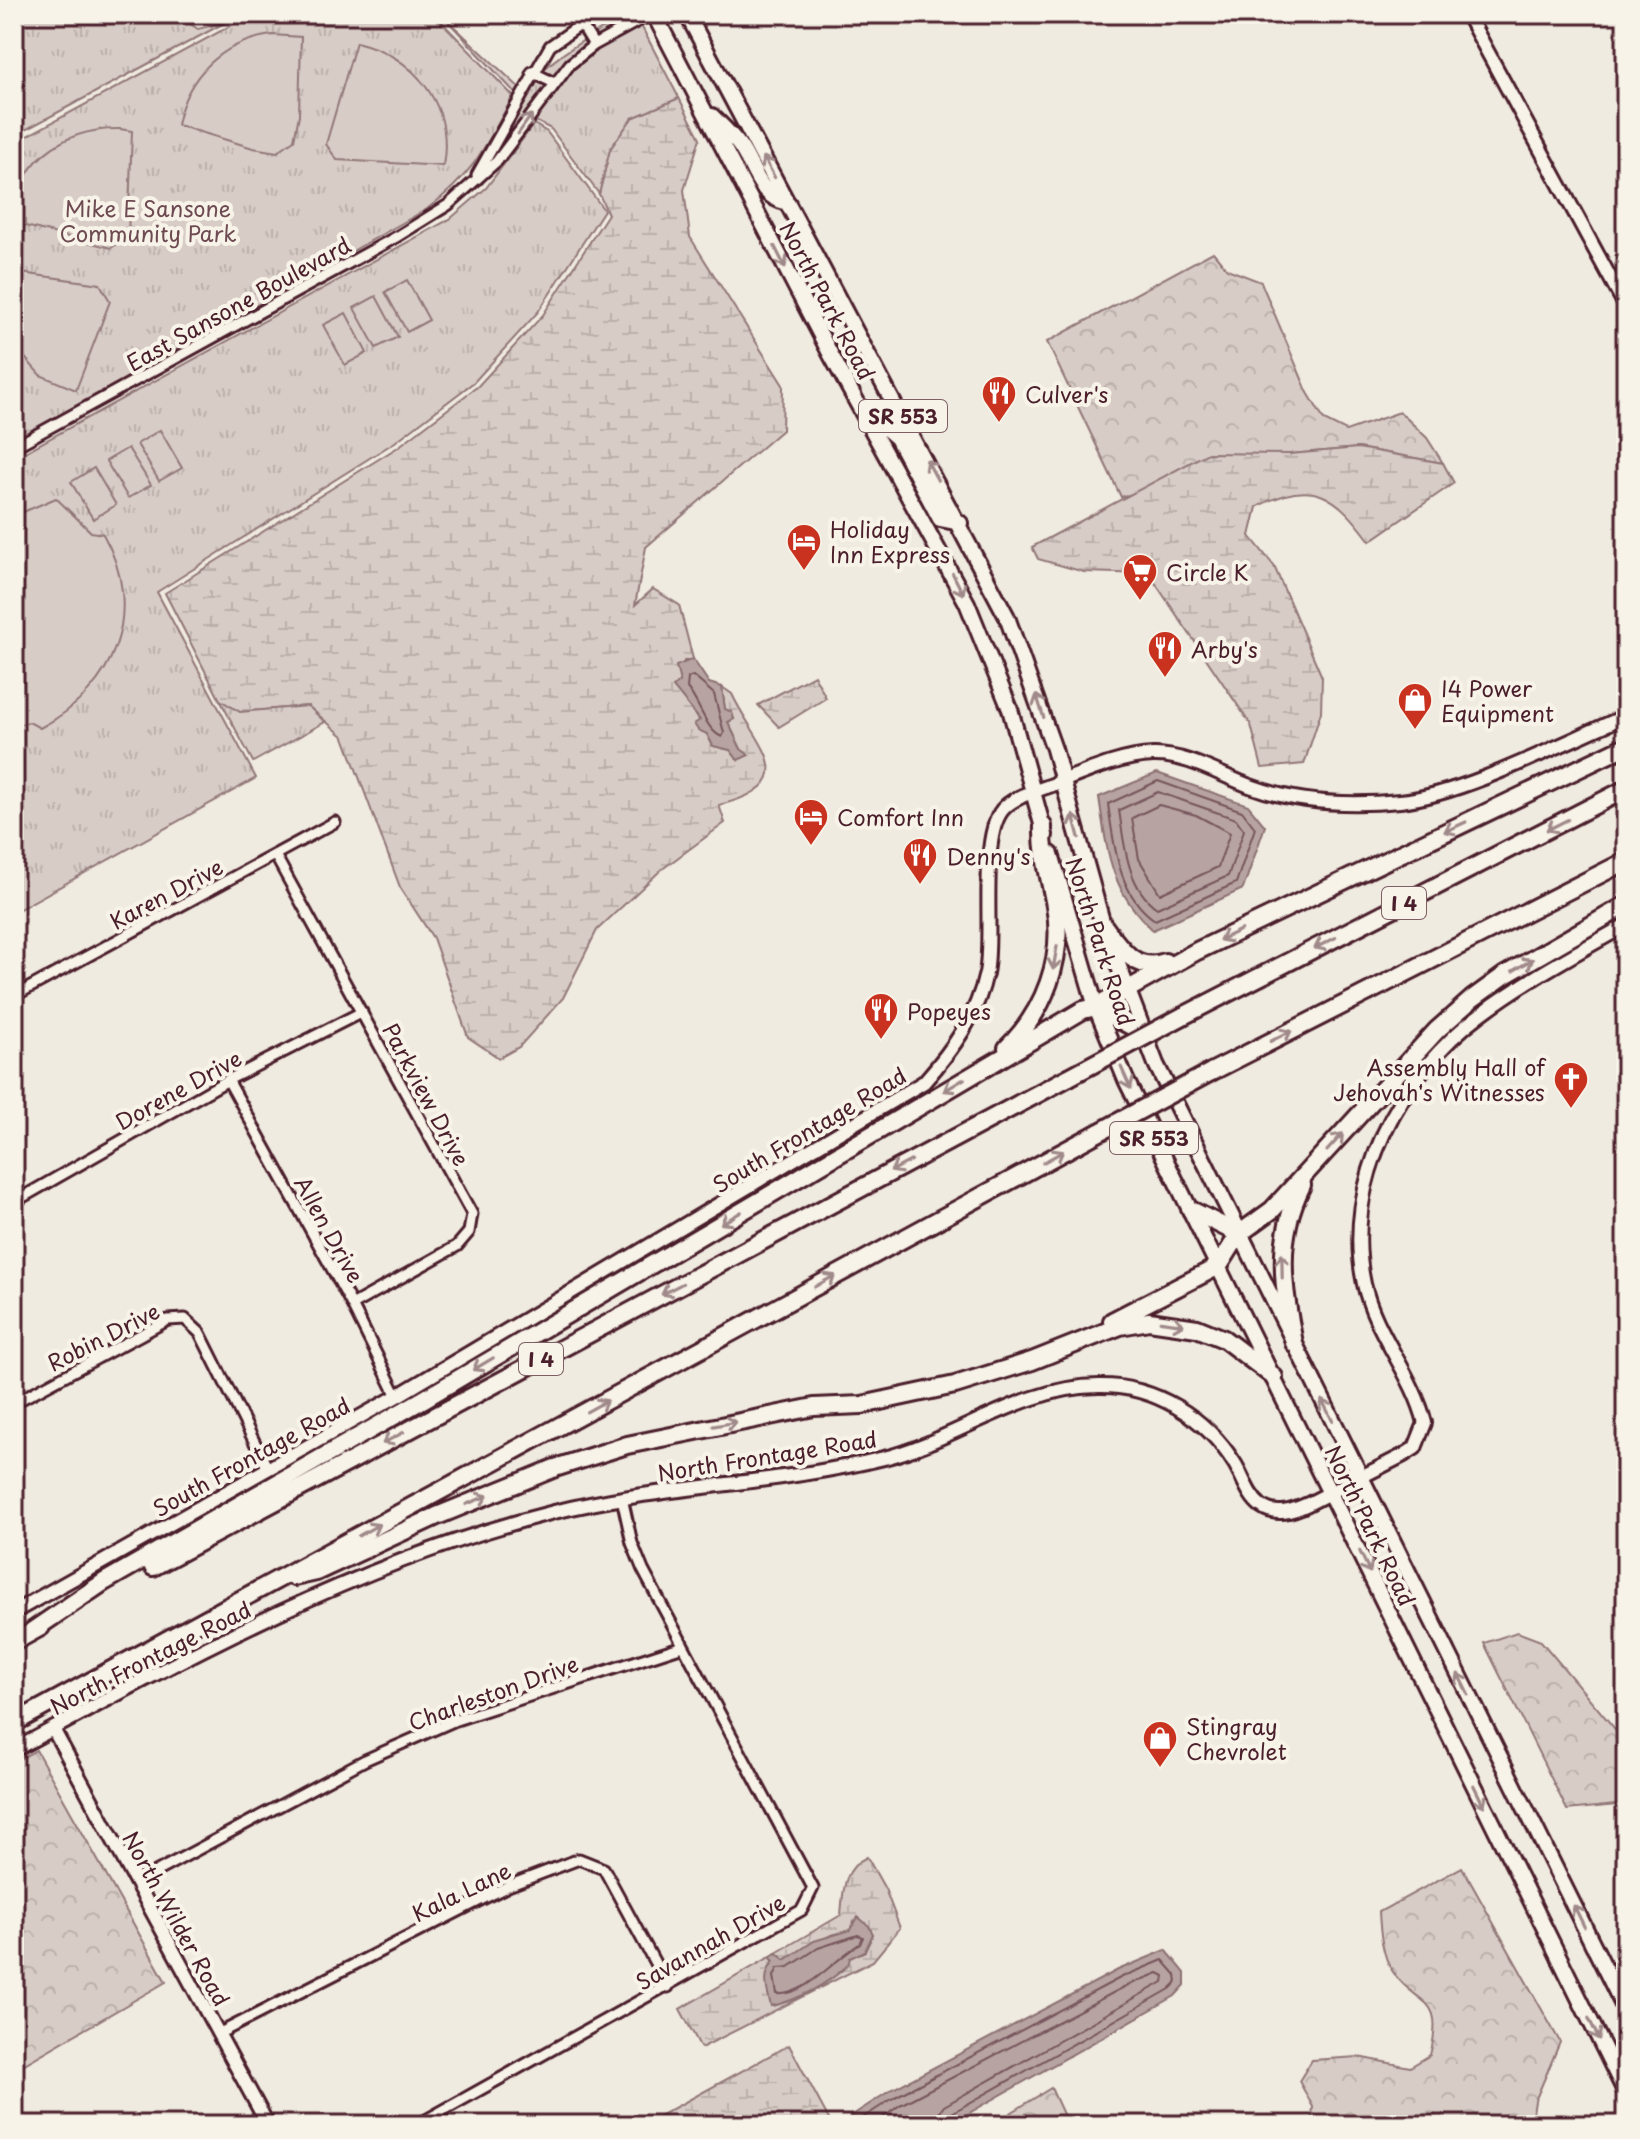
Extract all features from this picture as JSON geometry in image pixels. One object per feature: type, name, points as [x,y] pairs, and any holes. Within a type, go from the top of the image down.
[{"type":"highway","points":[[32,1631],[104,1582],[424,1399],[1083,1010],[1096,1007],[1197,951],[1626,746]]},
{"type":"highway","name":"I 4","points":[[14,1642],[1183,1016],[1626,789]]},
{"type":"highway","points":[[993,1061],[1031,1019],[1053,967],[1056,909],[1042,848],[1043,826]]},
{"type":"highway","points":[[14,1723],[1211,1072],[1626,861]]},
{"type":"highway","points":[[276,1581],[316,1572],[437,1516],[555,1468],[627,1445],[681,1432],[828,1407],[951,1379],[1039,1352],[1131,1313],[1219,1266],[1239,1234],[1272,1210],[1437,1030],[1472,999],[1505,975],[1626,905]]},
{"type":"highway","points":[[1103,925],[1127,956],[1142,964],[1153,967],[1197,951]]},
{"type":"highway","points":[[1096,1007],[1142,1032]]},
{"type":"highway","points":[[1294,1343],[1283,1288],[1282,1246],[1295,1199],[1309,1170]]},
{"type":"highway","points":[[1191,1210],[1239,1234]]},
{"type":"highway","points":[[828,1407],[862,1405],[955,1385],[1032,1361],[1120,1326],[1149,1321],[1184,1325],[1224,1339],[1274,1377]]},
{"type":"main road","name":"North Park Road","points":[[652,14],[967,603],[1010,709],[1096,1007],[1126,1080],[1626,2093]]},
{"type":"main road","name":"North Park Road","points":[[687,14],[960,523],[1023,655],[1064,780],[1103,925],[1142,1032],[1239,1234],[1626,2011]]},
{"type":"main road","points":[[701,104],[739,145],[763,188],[777,201],[788,203]]},
{"type":"main road","points":[[862,408],[883,422],[897,438],[940,519],[960,523]]},
{"type":"street","name":"East Sansone Boulevard","points":[[473,181],[532,72],[550,46],[580,22],[596,14]]},
{"type":"street","name":"East Sansone Boulevard","points":[[14,447],[398,236],[448,205],[509,146],[570,64],[594,45],[652,14]]},
{"type":"street","points":[[1467,14],[1626,307]]},
{"type":"street","points":[[580,22],[594,45]]},
{"type":"street","points":[[532,72],[554,83]]},
{"type":"street","name":"South Frontage Road","points":[[14,1612],[397,1396],[882,1110],[924,1082],[968,1026],[986,972],[996,818],[1013,801],[1064,780],[1151,755],[1174,757],[1253,788],[1300,800],[1346,804],[1403,801],[1447,791],[1626,716]]},
{"type":"street","name":"Karen Drive","points":[[14,996],[335,822]]},
{"type":"street","name":"Parkview Drive","points":[[275,855],[472,1214],[469,1232],[457,1246],[352,1305]]},
{"type":"street","name":"North Frontage Road","points":[[14,1750],[190,1656],[377,1571],[495,1528],[622,1498],[820,1471],[888,1457],[928,1444],[1055,1391],[1097,1386],[1149,1394],[1201,1423],[1230,1456],[1253,1497],[1272,1511],[1293,1511],[1361,1477],[1415,1448],[1425,1423],[1371,1311],[1360,1259],[1365,1186],[1381,1140],[1419,1076],[1479,1015],[1626,925]]},
{"type":"street","name":"Dorene Drive","points":[[14,1202],[228,1080],[362,1012]]},
{"type":"street","name":"Allen Drive","points":[[228,1080],[352,1305],[397,1396]]},
{"type":"street","name":"Robin Drive","points":[[14,1403],[168,1320],[185,1319],[200,1333],[268,1469]]},
{"type":"street","points":[[622,1498],[632,1543],[683,1646]]},
{"type":"street","name":"Charleston Drive","points":[[135,1883],[365,1760],[456,1720],[683,1646]]},
{"type":"street","name":"Savannah Drive","points":[[417,2125],[802,1910],[813,1888],[683,1646]]},
{"type":"street","name":"North Wilder Road","points":[[53,1729],[268,2125]]},
{"type":"street","name":"Kala Lane","points":[[218,2034],[508,1886],[579,1859],[604,1869],[668,1987]]},
{"type":"green space","points":[[14,14],[175,14],[198,29],[226,22],[14,136]]},
{"type":"green space","name":"Mike E Sansone Community Park","points":[[252,14],[434,14],[513,96],[468,171],[427,209],[14,442],[14,143]]},
{"type":"green space","points":[[627,14],[635,14],[679,98],[632,118],[610,149],[599,194],[551,129],[532,119],[482,184],[446,214],[14,452],[14,448],[430,214],[461,187],[491,147],[518,96],[445,18],[523,91],[558,57]]},
{"type":"green space","points":[[273,35],[301,37],[299,115],[294,140],[277,152],[177,125],[189,91],[210,64],[238,45]]},
{"type":"green space","points":[[356,42],[396,59],[425,86],[436,103],[442,122],[445,143],[443,166],[337,160],[326,144]]},
{"type":"green space","points":[[679,98],[700,138],[684,190],[690,237],[783,385],[782,430],[646,547],[635,605],[653,589],[679,605],[693,659],[684,661],[680,682],[674,687],[700,721],[713,746],[730,750],[738,760],[741,749],[728,722],[734,719],[725,710],[722,687],[732,694],[762,746],[769,774],[762,786],[746,796],[719,805],[725,823],[661,870],[597,930],[563,998],[519,1047],[499,1058],[468,1037],[433,938],[400,887],[344,737],[308,706],[240,712],[220,700],[165,593],[398,447],[478,386],[543,315],[608,214],[599,194],[610,149],[632,118]]},
{"type":"green space","points":[[534,124],[547,132],[604,210],[538,312],[474,382],[395,442],[157,592],[256,778],[14,912],[14,458],[450,219],[486,188]]},
{"type":"green space","points":[[120,129],[132,131],[128,236],[111,248],[14,223],[22,183],[45,153],[79,135]]},
{"type":"green space","points":[[1213,252],[1227,269],[1261,282],[1307,391],[1324,420],[1346,431],[1400,412],[1427,438],[1443,463],[1358,448],[1290,454],[1121,497],[1047,342]]},
{"type":"green space","points":[[14,272],[100,284],[110,301],[76,390],[40,375],[14,345]]},
{"type":"green space","points":[[407,280],[429,320],[407,332],[385,292]]},
{"type":"green space","points":[[376,296],[398,337],[376,348],[354,308]]},
{"type":"green space","points":[[346,313],[367,353],[345,365],[323,325]]},
{"type":"green space","points":[[160,430],[182,468],[159,481],[137,444]]},
{"type":"green space","points":[[128,448],[151,485],[128,498],[106,461]]},
{"type":"green space","points":[[1358,448],[1443,463],[1454,483],[1370,541],[1335,502],[1309,492],[1294,493],[1257,507],[1250,536],[1274,566],[1322,677],[1321,712],[1304,764],[1262,768],[1251,725],[1149,574],[1084,572],[1038,559],[1032,547],[1208,453],[1290,454]]},
{"type":"green space","points":[[94,468],[116,505],[93,519],[71,482]]},
{"type":"green space","points":[[56,498],[91,532],[103,534],[116,563],[122,591],[122,619],[116,645],[105,669],[88,692],[40,728],[29,722],[14,726],[14,516]]},
{"type":"green space","points":[[814,675],[826,698],[779,727],[758,705]]},
{"type":"green space","points":[[220,700],[240,712],[308,706],[325,722],[253,762]]},
{"type":"green space","points":[[1517,1632],[1541,1641],[1626,1742],[1626,1804],[1567,1810],[1484,1643]]},
{"type":"green space","points":[[36,1750],[166,1982],[14,2070],[14,1762]]},
{"type":"green space","points":[[867,1857],[885,1889],[900,1928],[873,1961],[701,2048],[680,2009],[770,1957],[774,1961],[767,1977],[767,1987],[771,2006],[779,2004],[828,1980],[846,1965],[849,1958],[865,1951],[873,1934],[854,1921],[851,1930],[831,1935],[785,1960],[776,1953],[841,1915],[849,1874]]},
{"type":"green space","points":[[1462,1867],[1560,2042],[1535,2101],[1531,2125],[1311,2125],[1313,2107],[1299,2081],[1312,2060],[1358,2057],[1410,2067],[1430,2055],[1434,2035],[1432,2011],[1389,1966],[1382,1943],[1379,1912]]},
{"type":"green space","points":[[789,2045],[832,2125],[643,2125]]},
{"type":"green space","points":[[1051,2088],[1068,2125],[991,2125]]},
{"type":"water","points":[[693,659],[709,683],[722,687],[725,709],[732,712],[734,719],[728,722],[741,749],[749,755],[738,760],[730,750],[713,746],[707,734],[694,724],[700,720],[673,687],[680,682],[676,666]]},
{"type":"water","points":[[1157,773],[1248,805],[1265,826],[1243,889],[1153,930],[1119,885],[1108,853],[1099,797]]},
{"type":"water","points":[[858,1917],[873,1934],[865,1951],[850,1958],[848,1965],[822,1985],[802,1996],[771,2006],[766,1983],[767,1972],[774,1961],[770,1957],[776,1953],[785,1960],[814,1941],[851,1930]]},
{"type":"water","points":[[1166,1950],[1185,1973],[1185,1985],[1175,1996],[948,2125],[856,2125],[851,2116],[891,2090],[1118,1970]]},
{"type":"place","name":"Culver's","points":[[999,424]]},
{"type":"place","name":"Holiday Inn Express","points":[[804,572]]},
{"type":"place","name":"Circle K","points":[[1140,602]]},
{"type":"place","name":"Arby's","points":[[1165,679]]},
{"type":"place","name":"I4 Power Equipment","points":[[1415,731]]},
{"type":"place","name":"Comfort Inn","points":[[811,847]]},
{"type":"place","name":"Denny's","points":[[920,886]]},
{"type":"place","name":"Popeyes","points":[[881,1041]]},
{"type":"place","name":"Assembly Hall of Jehovah's Witnesses","points":[[1571,1110]]},
{"type":"place","name":"Stingray Chevrolet","points":[[1160,1769]]}]
